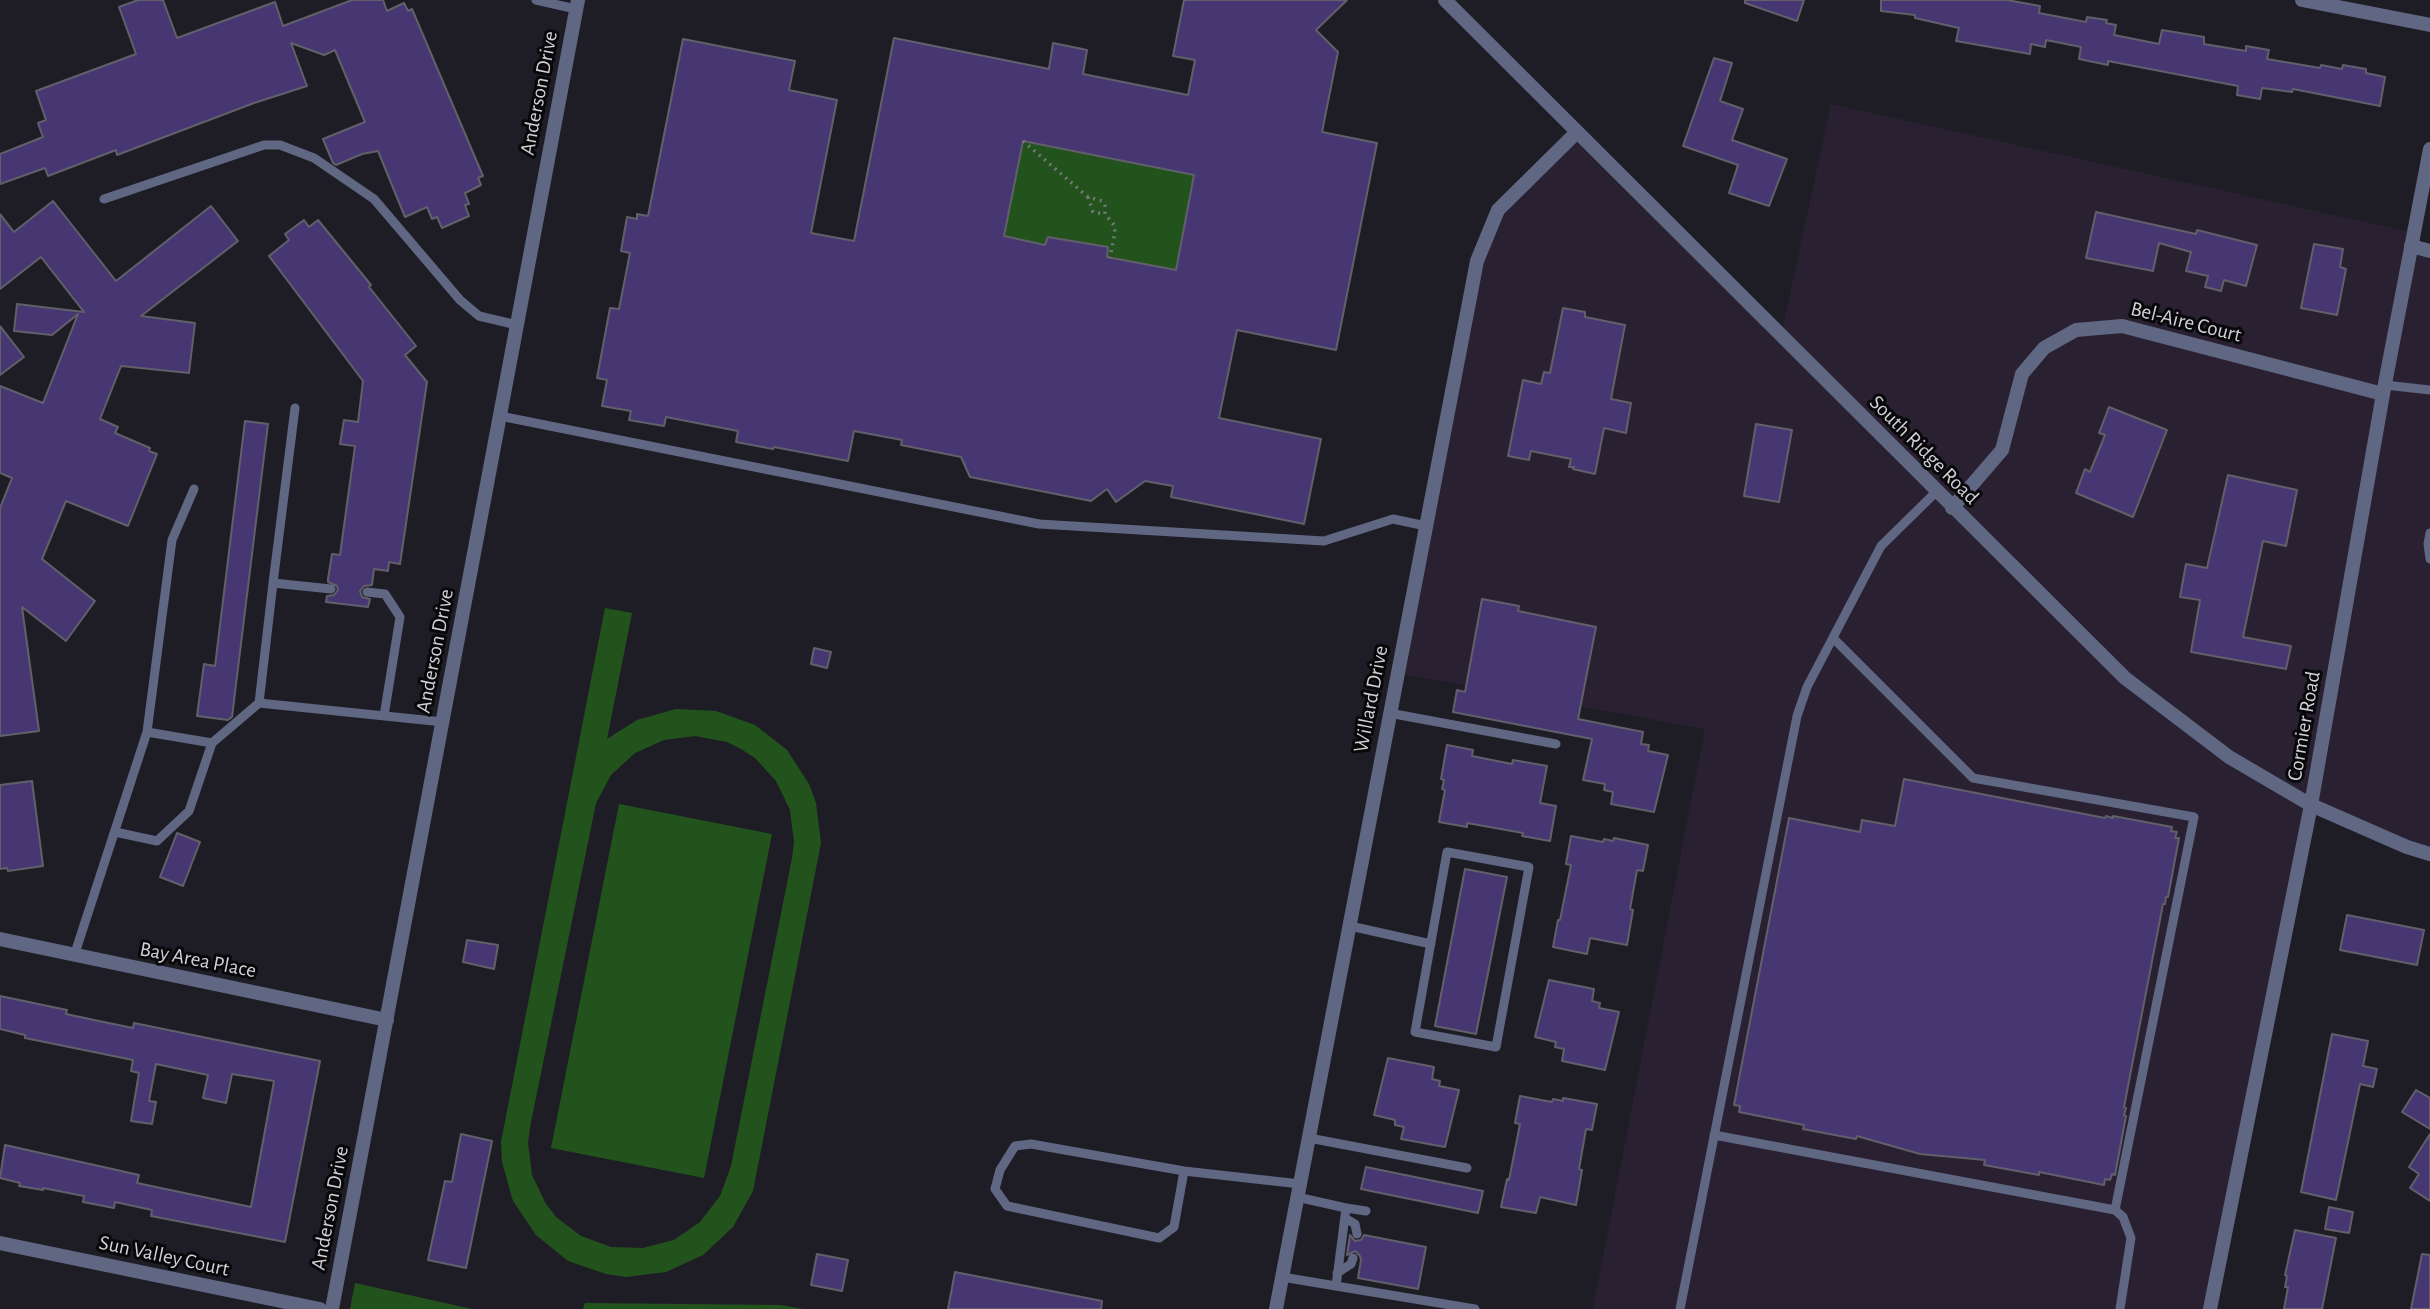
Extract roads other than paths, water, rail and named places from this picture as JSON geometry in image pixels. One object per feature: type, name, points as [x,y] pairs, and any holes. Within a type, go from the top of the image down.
[{"type":"street","name":"South Ridge Road","points":[[1444,0],[2125,678],[2229,757],[2311,805],[2407,847],[2430,854]]},
{"type":"street","points":[[2302,0],[2430,25]]},
{"type":"street","name":"Anderson Drive","points":[[332,1309],[577,4]]},
{"type":"street","name":"Willard Drive","points":[[1276,1309],[1477,261],[1498,210],[1577,132]]},
{"type":"street","name":"Cormier Road","points":[[2210,1309],[2311,805],[2384,389],[2430,149]]},
{"type":"street","points":[[2411,246],[2430,251]]},
{"type":"street","name":"Bel-Aire Court","points":[[1952,508],[2002,450],[2022,374],[2044,348],[2076,330],[2122,326],[2384,389]]},
{"type":"street","name":"Bay Area Place","points":[[0,940],[387,1020]]},
{"type":"street","name":"Sun Valley Court","points":[[0,1243],[320,1309]]},
{"type":"lane","points":[[536,0],[577,4]]},
{"type":"lane","points":[[104,199],[264,145],[280,145],[314,158],[374,199],[460,300],[479,317],[517,325]]},
{"type":"lane","points":[[2384,389],[2430,390]]},
{"type":"lane","points":[[115,832],[157,841],[189,811],[212,743],[259,703],[295,408]]},
{"type":"lane","points":[[500,416],[1040,524],[1324,541],[1393,519],[1426,526]]},
{"type":"lane","points":[[74,957],[147,732],[172,540],[194,489]]},
{"type":"lane","points":[[1680,1309],[1797,716],[1807,687],[1881,547],[1936,492]]},
{"type":"lane","points":[[2430,533],[2430,559]]},
{"type":"lane","points":[[273,583],[331,589]]},
{"type":"lane","points":[[367,592],[385,594],[400,617],[384,716]]},
{"type":"lane","points":[[1833,638],[1973,778],[2194,817],[2115,1210]]},
{"type":"lane","points":[[259,703],[443,722]]},
{"type":"lane","points":[[1389,713],[1556,744]]},
{"type":"lane","points":[[147,732],[212,743]]},
{"type":"lane","points":[[1447,852],[1529,867],[1496,1047],[1415,1032],[1431,944],[1447,852]]},
{"type":"lane","points":[[1350,926],[1431,944]]},
{"type":"lane","points":[[1714,1135],[2115,1210],[2123,1217],[2131,1238],[2120,1309]]},
{"type":"lane","points":[[1309,1138],[1467,1168]]},
{"type":"lane","points":[[1184,1171],[1174,1227],[1159,1238],[1007,1206],[995,1189],[1000,1170],[1015,1146],[1031,1144],[1298,1190],[1346,1213],[1355,1224],[1357,1234]]},
{"type":"lane","points":[[1346,1213],[1366,1211]]},
{"type":"lane","points":[[1336,1286],[1346,1213]]},
{"type":"lane","points":[[1338,1273],[1351,1264],[1353,1258]]},
{"type":"lane","points":[[1282,1277],[1475,1309]]}]
